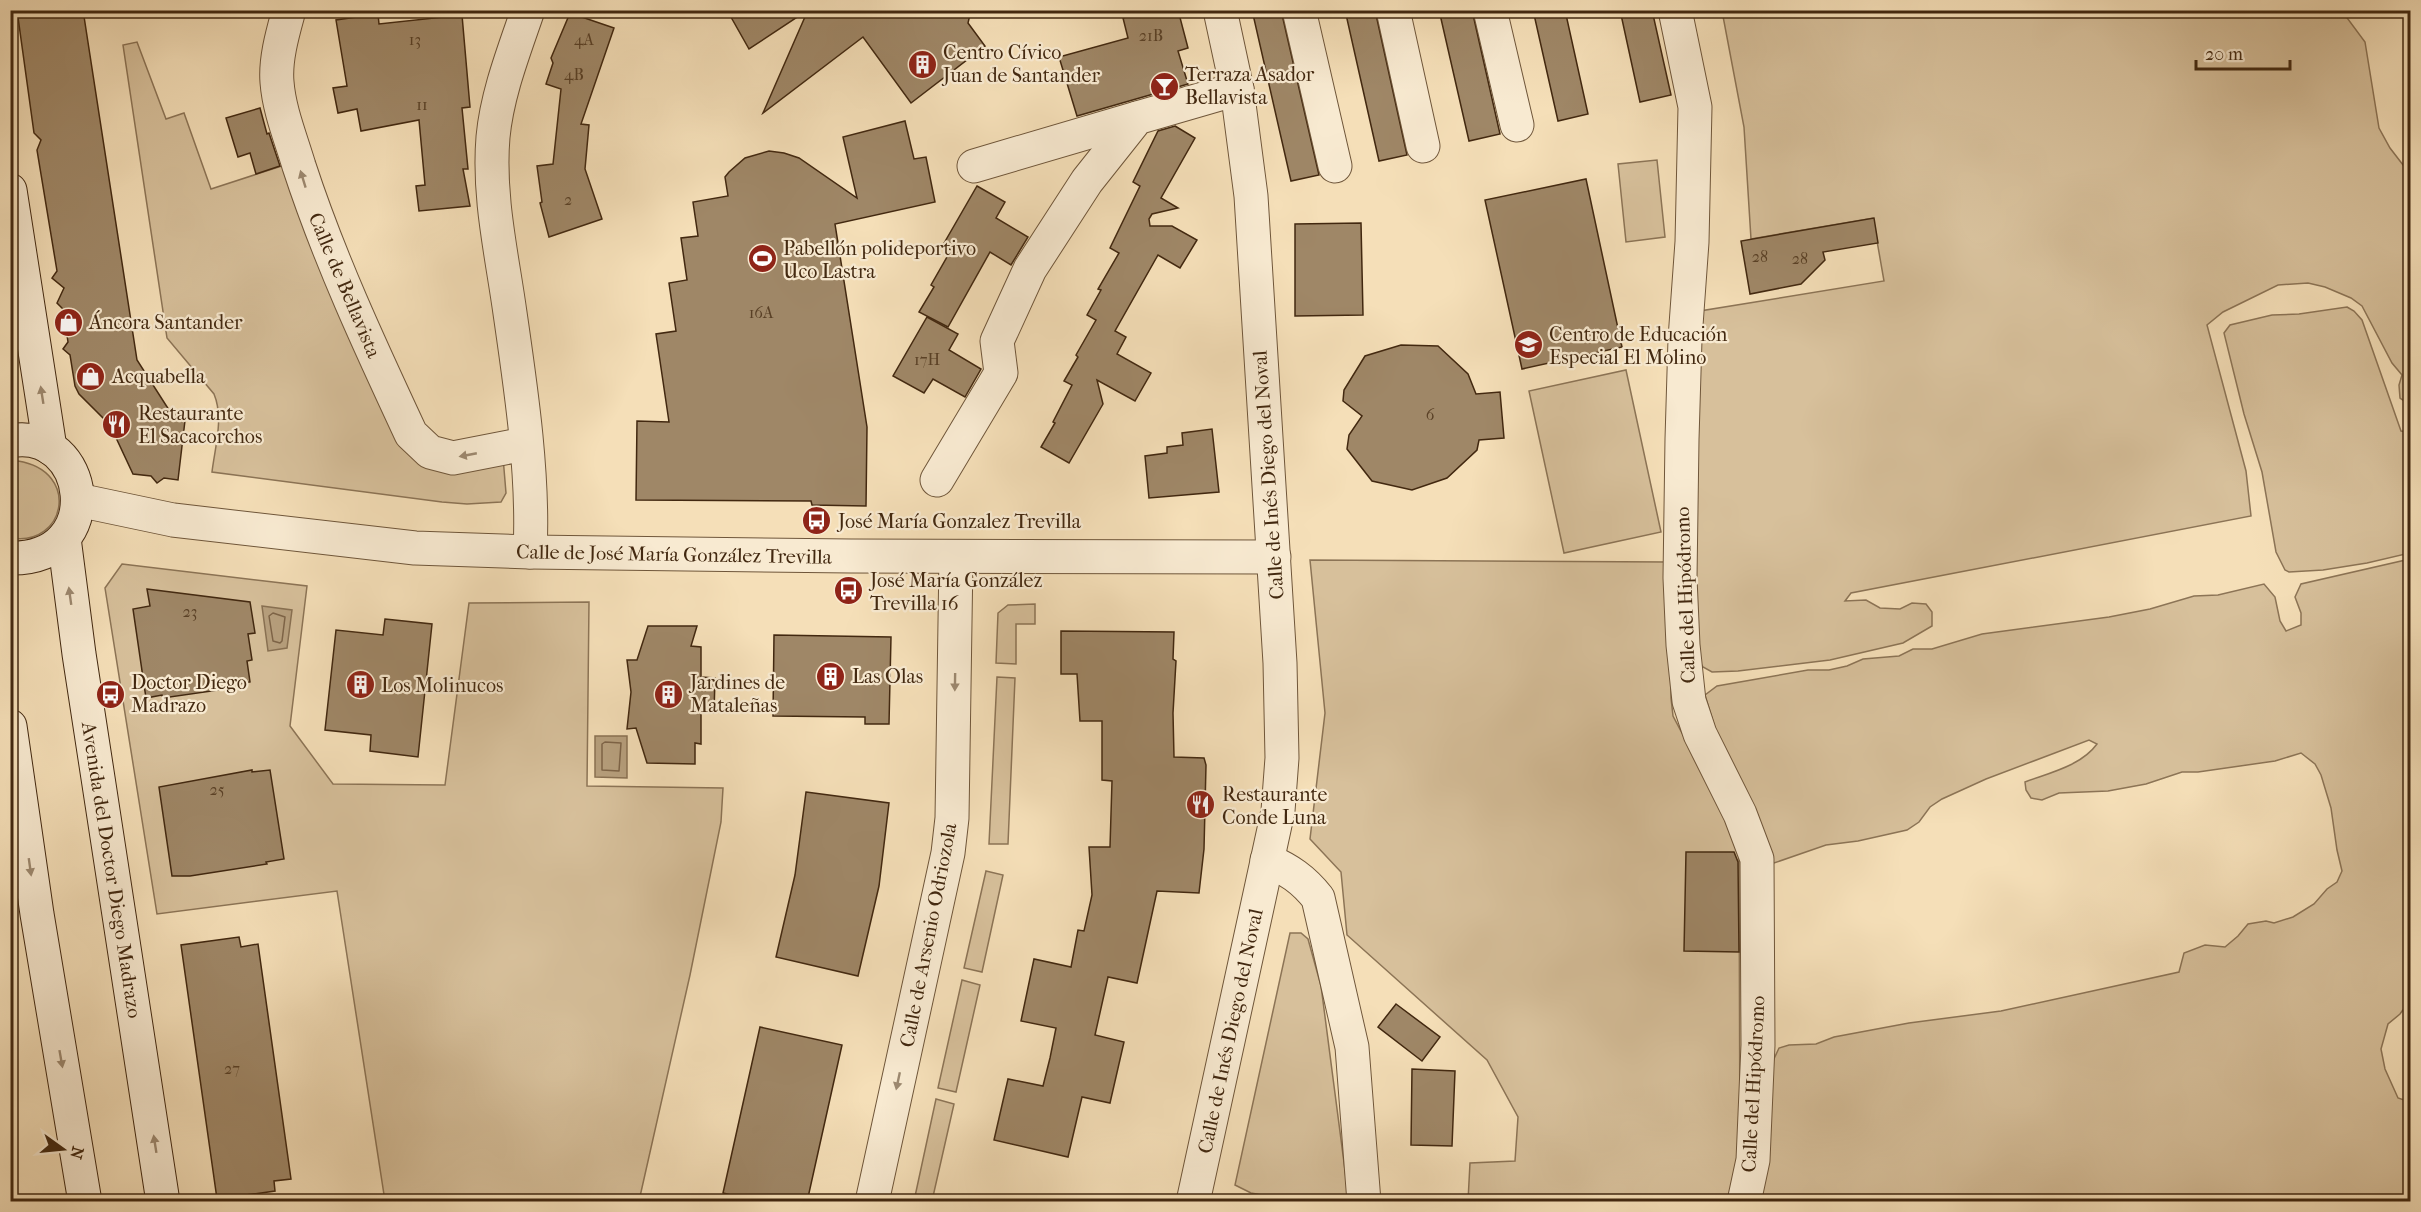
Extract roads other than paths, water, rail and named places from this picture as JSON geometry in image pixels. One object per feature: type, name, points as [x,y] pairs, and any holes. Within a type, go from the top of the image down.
[{"type":"street","name":"Calle de Bellavista","points":[[289,10],[283,30],[277,82],[290,139],[313,211],[343,288],[411,434],[430,452],[453,458],[525,444]]},
{"type":"street","points":[[528,10],[500,101],[493,137],[494,211],[510,313],[525,444],[532,520],[530,552]]},
{"type":"street","name":"Calle de Inés Diego del Noval","points":[[1193,1202],[1278,811],[1282,758],[1280,663],[1251,196],[1237,89],[1220,10]]},
{"type":"street","points":[[1299,10],[1335,166]]},
{"type":"street","points":[[1393,10],[1423,146]]},
{"type":"street","points":[[1490,10],[1517,125]]},
{"type":"street","name":"Calle del Hipódromo","points":[[1675,10],[1695,108],[1692,242],[1685,339],[1682,451],[1680,578],[1684,656],[1689,702],[1700,734],[1740,814],[1757,859],[1758,1045],[1753,1160],[1744,1202]]},
{"type":"street","points":[[974,166],[1237,89]]},
{"type":"street","points":[[937,480],[1001,373],[997,342],[1030,269],[1087,182],[1137,118]]},
{"type":"street","points":[[10,190],[50,448]]},
{"type":"street","points":[[10,441],[34,441],[50,448],[63,458],[77,485],[78,500],[77,514],[64,538],[48,552],[28,558],[10,558]]},
{"type":"street","name":"Calle de José María González Trevilla","points":[[78,500],[173,520],[415,548],[530,552],[1274,557]]},
{"type":"street","name":"Avenida del Doctor Diego Madrazo","points":[[64,538],[79,654],[164,1202]]},
{"type":"street","name":"Calle de Arsenio Odriozola","points":[[873,1202],[939,895],[952,818],[956,556]]},
{"type":"street","points":[[10,726],[37,914],[85,1202]]},
{"type":"street","points":[[1267,860],[1291,871],[1307,884],[1318,898],[1352,1047],[1364,1202]]},
{"type":"water","points":[[262,606],[292,610],[287,648],[268,651]]},
{"type":"water","points":[[595,736],[627,736],[627,778],[595,777]]},
{"type":"place","name":"Centro Cívico Juan de Santander","points":[[922,64]]},
{"type":"place","name":"Terraza Asador Bellavista","points":[[1164,86]]},
{"type":"place","name":"Pabellón polideportivo Uco Lastra","points":[[762,259]]},
{"type":"place","name":"Áncora Santander","points":[[68,322]]},
{"type":"place","name":"Centro de Educación Especial El Molino","points":[[1528,345]]},
{"type":"place","name":"Acquabella","points":[[91,376]]},
{"type":"place","name":"Restaurante El Sacacorchos","points":[[117,425]]},
{"type":"place","name":"José María Gonzalez Trevilla","points":[[817,521]]},
{"type":"place","name":"José María González Trevilla 16","points":[[849,591]]},
{"type":"place","name":"Las Olas","points":[[831,676]]},
{"type":"place","name":"Los Molinucos","points":[[360,685]]},
{"type":"place","name":"Doctor Diego Madrazo","points":[[110,694]]},
{"type":"place","name":"Jardines de Mataleñas","points":[[669,694]]},
{"type":"place","name":"Restaurante Conde Luna","points":[[1201,805]]}]
